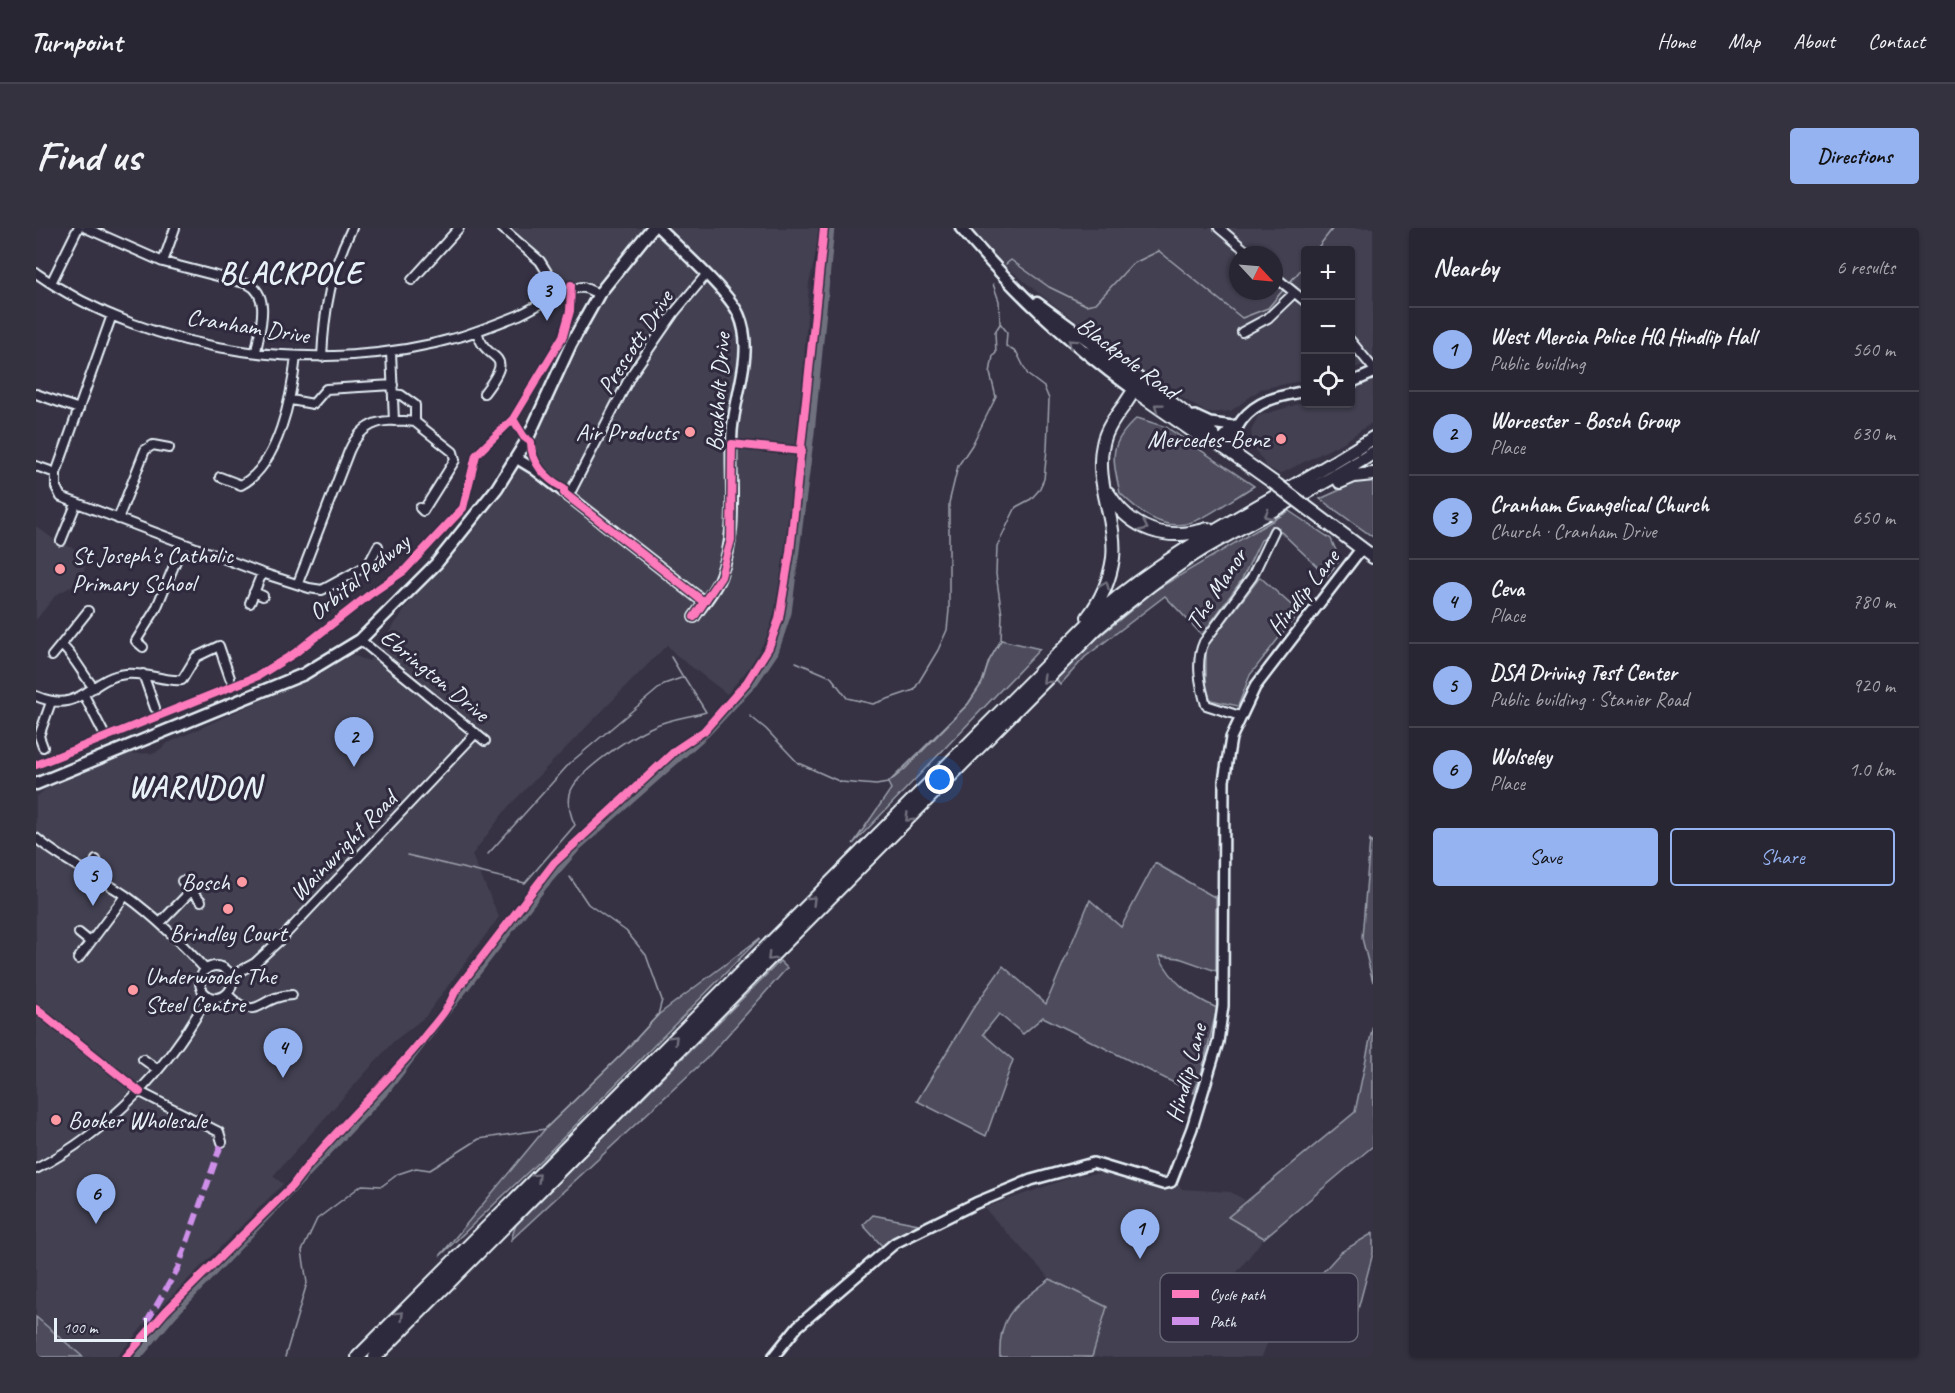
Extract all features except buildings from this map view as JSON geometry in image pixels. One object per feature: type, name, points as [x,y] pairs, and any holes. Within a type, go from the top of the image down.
[{"type":"main road","points":[[36,784],[304,675],[360,640],[420,582],[459,537],[516,458],[599,294],[652,228]]},
{"type":"main road","name":"Blackpole Road","points":[[961,228],[1030,304],[1081,351],[1200,436],[1222,446],[1373,557]]},
{"type":"main road","name":"Blackpole Road","points":[[1022,294],[1148,385],[1213,435],[1222,446]]},
{"type":"main road","points":[[1075,635],[1098,600],[1113,558],[1112,530],[1100,463],[1103,443],[1112,423],[1134,390],[1134,383],[1099,355],[1092,343]]},
{"type":"main road","points":[[1134,390],[1148,385]]},
{"type":"main road","points":[[358,1357],[1075,635],[1125,590],[1184,549],[1373,438]]},
{"type":"main road","points":[[375,1357],[1096,629],[1139,592],[1206,548],[1324,485],[1373,453]]},
{"type":"main road","points":[[1324,485],[1354,476],[1373,474]]},
{"type":"main road","points":[[1104,486],[1130,520],[1152,531],[1185,534],[1223,526]]},
{"type":"street","points":[[51,283],[78,228]]},
{"type":"street","points":[[86,228],[163,262],[248,284],[256,289],[262,302],[256,352]]},
{"type":"street","points":[[163,262],[175,228]]},
{"type":"street","points":[[322,357],[324,319],[331,281],[352,228]]},
{"type":"street","points":[[411,280],[459,228]]},
{"type":"street","points":[[502,228],[540,261],[560,293]]},
{"type":"street","name":"Buckholt Drive","points":[[659,228],[738,311],[745,333],[743,367],[732,430],[731,540],[721,577],[694,617]]},
{"type":"street","points":[[1219,228],[1240,246]]},
{"type":"street","name":"Cranham Drive","points":[[36,273],[112,315],[179,337],[256,352],[322,357],[391,352],[435,343],[477,331],[518,315],[560,293],[583,287],[599,294]]},
{"type":"street","name":"Prescott Drive","points":[[568,497],[632,375],[674,313],[705,276]]},
{"type":"street","points":[[1283,284],[1303,300]]},
{"type":"street","points":[[1242,332],[1268,318],[1291,290]]},
{"type":"street","points":[[112,315],[56,473],[55,483],[59,494],[76,504],[291,584],[298,583],[309,588],[322,590],[368,565],[378,546]]},
{"type":"street","points":[[477,331],[481,343],[498,357],[500,364],[499,373],[488,392]]},
{"type":"street","points":[[1355,346],[1373,368]]},
{"type":"street","points":[[391,352],[394,421]]},
{"type":"street","points":[[220,477],[241,485],[251,479],[280,432],[291,400],[296,356]]},
{"type":"street","points":[[1355,381],[1373,373]]},
{"type":"street","points":[[291,400],[313,404],[326,389],[393,385]]},
{"type":"street","points":[[1222,446],[1237,424],[1252,409],[1268,400],[1301,393]]},
{"type":"street","points":[[36,394],[79,409]]},
{"type":"street","points":[[393,394],[401,395],[415,405],[415,422]]},
{"type":"street","points":[[1182,411],[1210,423],[1237,424]]},
{"type":"street","points":[[298,583],[355,438],[369,425],[394,421],[415,422],[453,452],[455,460],[423,511],[420,508]]},
{"type":"street","points":[[118,519],[144,450],[153,445],[169,448]]},
{"type":"street","points":[[516,458],[534,469],[704,602]]},
{"type":"street","points":[[36,466],[56,473]]},
{"type":"street","points":[[61,541],[76,504]]},
{"type":"street","name":"The Manor","points":[[1240,716],[1206,705],[1198,663],[1199,652],[1223,615],[1252,578],[1274,531]]},
{"type":"street","points":[[143,647],[136,641],[156,609],[183,544]]},
{"type":"street","name":"Hindlip Lane","points":[[773,1357],[798,1326],[896,1243],[976,1203],[1031,1180],[1093,1163],[1163,1184],[1171,1182],[1191,1128],[1219,1033],[1225,940],[1224,781],[1232,738],[1240,716],[1256,687],[1361,549]]},
{"type":"street","points":[[250,603],[261,573]]},
{"type":"street","points":[[254,592],[263,596]]},
{"type":"street","points":[[52,656],[88,611]]},
{"type":"street","name":"Ebrington Drive","points":[[360,640],[485,741]]},
{"type":"street","points":[[61,645],[70,652],[81,673],[94,688]]},
{"type":"street","points":[[36,696],[51,702],[78,699],[94,688],[124,674],[142,674],[172,681],[182,680],[196,657],[219,646],[230,678]]},
{"type":"street","points":[[142,674],[155,708]]},
{"type":"street","points":[[84,695],[103,732]]},
{"type":"street","points":[[43,747],[39,736],[51,702]]},
{"type":"street","name":"Wainwright Road","points":[[231,976],[255,963],[281,939],[476,733]]},
{"type":"street","points":[[36,838],[57,856],[125,896],[160,923],[206,970]]},
{"type":"street","points":[[91,874],[96,860]]},
{"type":"street","points":[[182,881],[201,901]]},
{"type":"street","points":[[160,923],[191,891]]},
{"type":"street","points":[[78,959],[125,896]]},
{"type":"street","points":[[79,933],[90,942]]},
{"type":"street","points":[[220,967],[231,976],[231,986],[227,994],[218,998],[208,996],[200,984],[206,970],[220,967]]},
{"type":"street","points":[[227,994],[241,1008],[253,1009],[278,995],[292,995]]},
{"type":"street","points":[[36,1169],[86,1138],[140,1092],[196,1018],[208,996]]},
{"type":"street","points":[[143,1059],[158,1070]]},
{"type":"street","points":[[140,1092],[219,1132],[222,1142]]},
{"type":"shaded area","points":[[513,228],[647,228],[601,282],[594,284],[584,280],[573,281],[554,277],[543,260],[511,231]]},
{"type":"shaded area","points":[[657,228],[822,228],[809,283],[799,443],[786,554],[778,600],[768,635],[750,667],[727,694],[676,655],[667,645],[508,807],[472,855],[499,917],[425,1017],[393,1042],[273,1176],[283,1184],[150,1318],[117,1357],[36,1357],[36,797],[46,789],[126,754],[155,753],[168,743],[305,680],[352,655],[369,661],[423,583],[462,540],[500,491],[587,323],[602,298]]},
{"type":"shaded area","points":[[971,228],[1373,228],[1373,360],[1355,368],[1355,246],[1301,246],[1301,381],[1261,389],[1231,411],[1207,413],[1161,385],[1036,291],[991,254]]},
{"type":"shaded area","points":[[1373,381],[1373,422],[1344,442],[1280,474],[1267,467],[1253,447],[1251,431],[1258,416],[1301,403],[1301,408],[1355,408],[1355,388]]},
{"type":"shaded area","points":[[1137,418],[1166,427],[1254,486],[1217,510],[1187,524],[1172,525],[1157,520],[1140,510],[1120,493],[1117,481],[1114,460],[1117,444]]},
{"type":"shaded area","points":[[1362,480],[1373,480],[1373,537],[1320,499]]},
{"type":"shaded area","points":[[1289,511],[1331,539],[1340,560],[1327,576],[1280,531],[1261,540],[1241,581],[1202,635],[1165,596],[1085,657],[1060,685],[1056,679],[1089,645],[1157,589]]},
{"type":"shaded area","name":"St Joseph's Catholic Primary School","points":[[36,526],[56,541],[90,555],[79,582],[56,595],[36,620]]},
{"type":"shaded area","points":[[1260,577],[1299,612],[1250,675],[1238,706],[1211,700],[1206,687],[1206,648]]},
{"type":"shaded area","points":[[1001,640],[1040,649],[853,844],[891,789],[888,783],[968,704],[982,683],[989,661]]},
{"type":"shaded area","points":[[1370,840],[1373,845],[1373,982],[1362,938]]},
{"type":"shaded area","points":[[1155,863],[1216,898],[1216,971],[1179,958],[1159,956],[1170,974],[1183,988],[1217,1008],[1202,1071],[1194,1093],[1043,1017],[1023,1034],[999,1014],[983,1034],[1013,1060],[986,1136],[917,1101],[972,1010],[1003,966],[1046,1004],[1090,900],[1121,927]]},
{"type":"shaded area","points":[[760,938],[549,1152],[440,1256],[545,1129],[624,1052],[658,1015]]},
{"type":"shaded area","points":[[780,961],[787,968],[708,1057],[511,1240],[516,1224]]},
{"type":"shaded area","points":[[1373,1025],[1373,1146],[1264,1238],[1228,1217],[1355,1112]]},
{"type":"shaded area","points":[[1102,1173],[1159,1190],[1179,1184],[1182,1189],[1231,1192],[1245,1200],[1228,1217],[1264,1238],[1236,1273],[1160,1273],[1160,1342],[1268,1342],[1262,1357],[1000,1357],[1000,1333],[1012,1308],[1050,1279],[984,1208],[1078,1175]]},
{"type":"shaded area","points":[[873,1215],[918,1224],[883,1247],[863,1225]]},
{"type":"shaded area","points":[[1373,1233],[1373,1253],[1358,1309],[1358,1273],[1322,1273],[1341,1252]]},
{"type":"shaded area","points":[[1050,1279],[1107,1307],[1092,1357],[1000,1357],[1002,1329],[1012,1310]]},
{"type":"shaded area","points":[[36,1317],[83,1357],[36,1357]]},
{"type":"waterway","points":[[138,1357],[173,1315],[386,1091],[543,887],[578,847],[706,734],[754,683],[775,652],[788,613],[811,433],[831,228]]},
{"type":"waterway","points":[[1319,246],[1333,228]]},
{"type":"waterway","points":[[1006,264],[1011,260],[1049,287],[1086,305],[1096,303],[1132,264],[1159,251],[1242,318],[1268,308],[1284,289]]},
{"type":"waterway","points":[[1289,283],[1301,270]]},
{"type":"waterway","points":[[750,716],[766,729],[798,763],[841,782],[876,785],[888,783],[905,769],[968,704],[982,683],[989,661],[1001,640],[1002,615],[996,574],[997,546],[1016,507],[1031,499],[1039,490],[1044,479],[1049,399],[1044,387],[1028,375],[1017,353],[1006,346],[1007,332],[1000,323],[999,301],[993,284]]},
{"type":"waterway","points":[[796,662],[831,677],[847,698],[873,704],[914,690],[947,630],[949,503],[958,466],[972,445],[996,397],[990,373],[993,356],[996,353],[995,332],[1000,324]]},
{"type":"waterway","points":[[671,657],[683,677]]},
{"type":"waterway","points":[[407,855],[525,883],[575,825],[570,810],[570,794],[582,776],[605,756],[643,731],[658,724],[706,712],[684,677],[664,684],[570,763],[488,854]]},
{"type":"waterway","points":[[285,1357],[307,1283],[302,1251],[317,1219],[362,1185],[382,1186],[398,1174],[416,1168],[430,1170],[479,1139],[545,1129],[624,1052],[658,1015],[662,1000],[646,955],[626,931],[588,904],[570,877]]},
{"type":"marked path","points":[[147,1322],[178,1268],[222,1142]]},
{"type":"cycle path","points":[[126,1357],[166,1311],[292,1186],[322,1148],[405,1059],[440,1018],[455,992],[554,863],[677,749],[704,731],[747,682],[769,647],[779,619],[790,552],[824,228]]},
{"type":"cycle path","name":"Orbital Pedway","points":[[36,765],[258,676],[295,653],[369,595],[404,571],[463,508],[476,455],[513,419],[563,336],[570,311],[571,285]]},
{"type":"cycle path","points":[[513,419],[524,437],[531,442],[534,457],[541,469],[551,480],[564,488],[564,493],[704,602]]},
{"type":"cycle path","points":[[694,617],[721,577],[731,540],[732,444],[802,451]]},
{"type":"cycle path","points":[[36,1009],[140,1092]]},
{"type":"place","name":"Cranham Evangelical Church","points":[[547,321]]},
{"type":"place","name":"Air Products","points":[[690,432]]},
{"type":"place","name":"Mercedes-Benz","points":[[1281,439]]},
{"type":"place","name":"St Joseph's Catholic Primary School","points":[[60,569]]},
{"type":"place","name":"Worcester - Bosch Group","points":[[354,767]]},
{"type":"place","name":"Bosch","points":[[242,882]]},
{"type":"place","name":"DSA Driving Test Center","points":[[93,906]]},
{"type":"place","name":"Brindley Court","points":[[228,909]]},
{"type":"place","name":"Underwoods The Steel Centre","points":[[133,990]]},
{"type":"place","name":"Ceva","points":[[283,1078]]},
{"type":"place","name":"Booker Wholesale","points":[[56,1120]]},
{"type":"place","name":"Wolseley","points":[[96,1224]]},
{"type":"place","name":"West Mercia Police HQ Hindlip Hall","points":[[1140,1259]]},
{"type":"district","name":"BLACKPOLE","points":[[291,273]]},
{"type":"district","name":"WARNDON","points":[[195,787]]}]
